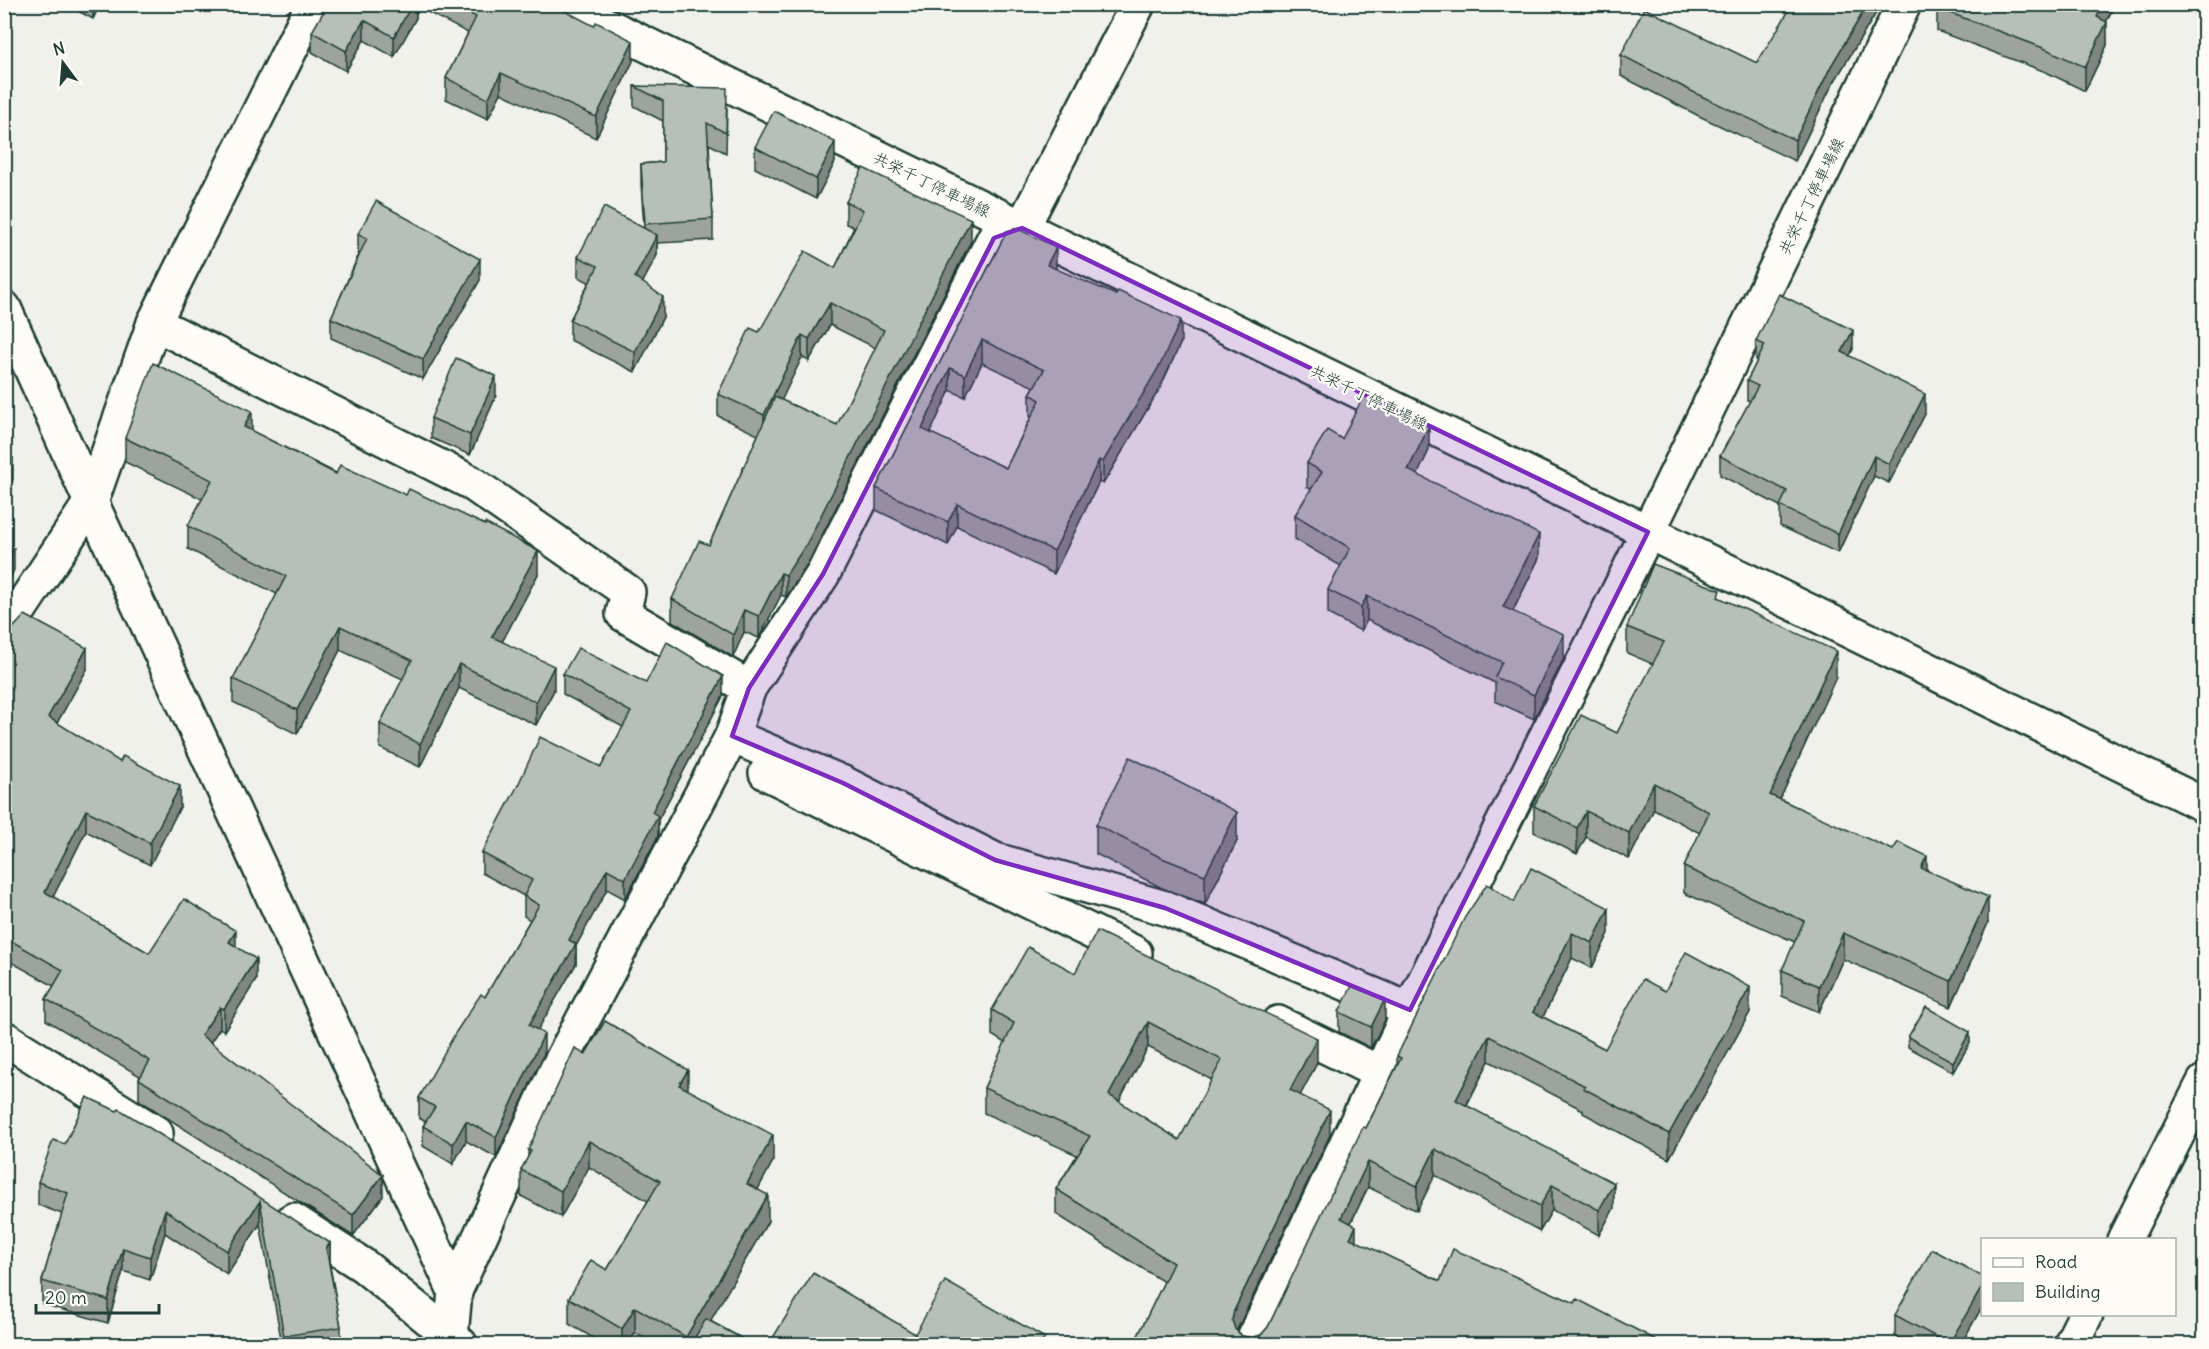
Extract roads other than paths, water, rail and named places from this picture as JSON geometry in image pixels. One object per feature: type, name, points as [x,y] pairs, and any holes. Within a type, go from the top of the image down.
[{"type":"street","points":[[4,633],[91,502],[154,323],[313,4]]},
{"type":"street","name":"共栄千丁停車場線","points":[[563,4],[1648,532],[1904,4]]},
{"type":"street","points":[[455,1342],[455,1291],[556,1071],[728,744],[749,688],[823,574],[994,238],[1022,228],[1138,4]]},
{"type":"street","points":[[4,308],[91,502],[455,1291]]},
{"type":"street","points":[[154,323],[470,482],[628,592],[623,614],[749,688]]},
{"type":"street","points":[[1251,1344],[1410,1010],[1648,532],[2205,805]]},
{"type":"street","points":[[728,744],[843,783],[995,860],[1165,908],[1410,1010]]},
{"type":"street","points":[[728,744],[1165,968]]},
{"type":"street","points":[[1251,1010],[1380,1073]]},
{"type":"street","points":[[4,1038],[182,1149]]},
{"type":"street","points":[[2125,1238],[2205,1082]]},
{"type":"street","points":[[270,1204],[364,1266],[455,1342]]},
{"type":"street","points":[[2071,1344],[2085,1316]]}]
